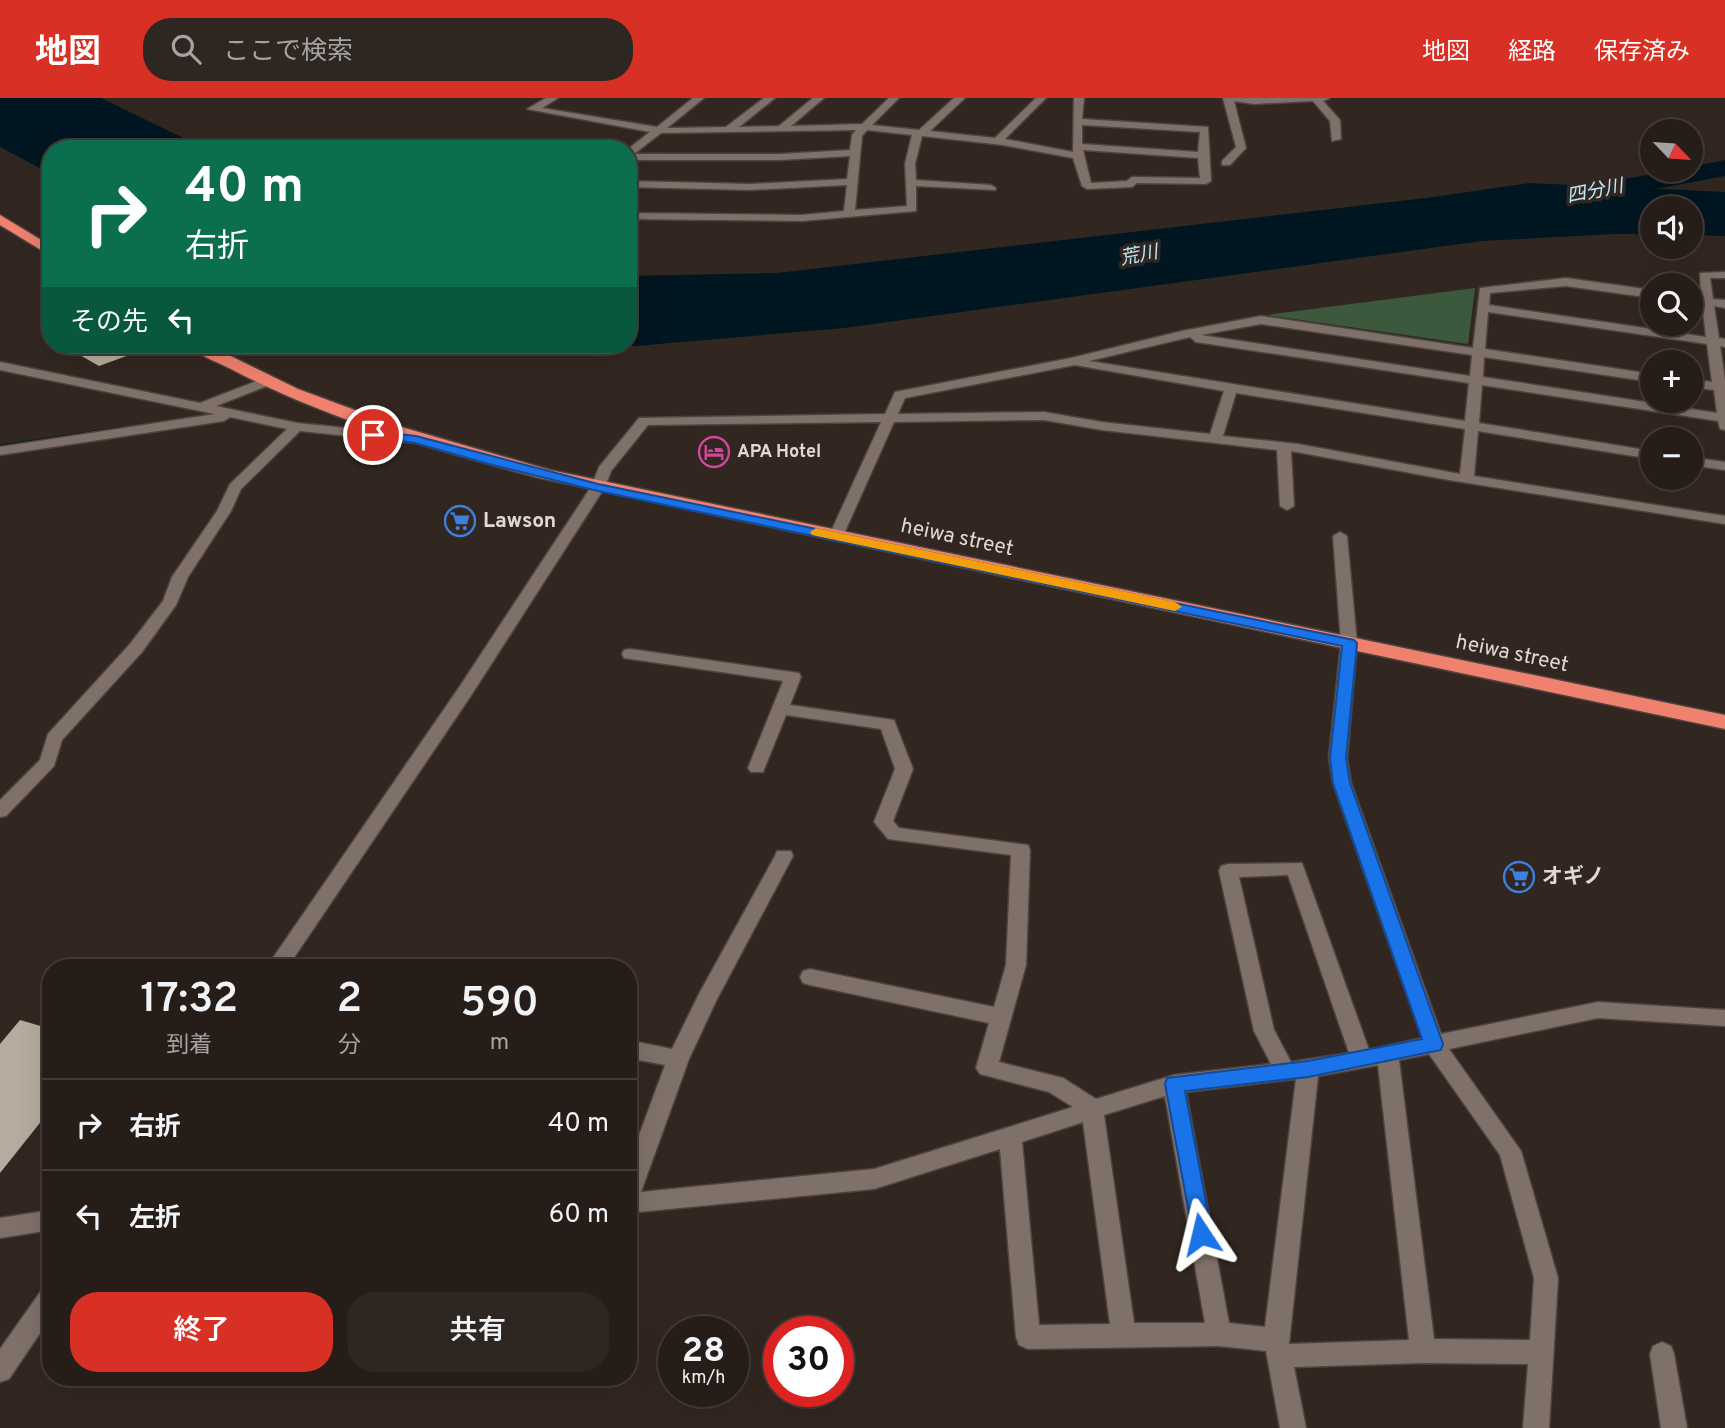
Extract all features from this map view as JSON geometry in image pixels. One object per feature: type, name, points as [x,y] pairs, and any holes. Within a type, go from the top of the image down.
[{"type":"highway","points":[[0,219],[7,229],[42,246]]},
{"type":"highway","name":"heiwa street","points":[[214,354],[329,408],[416,439],[493,462],[598,487],[1725,722]]},
{"type":"street","points":[[553,98],[532,109],[658,130],[862,127],[1079,151],[1203,155]]},
{"type":"street","points":[[637,148],[699,98]]},
{"type":"street","points":[[727,131],[770,98]]},
{"type":"street","points":[[780,130],[818,98]]},
{"type":"street","points":[[849,214],[857,135],[862,127],[894,98]]},
{"type":"street","points":[[637,216],[746,218],[912,209],[910,164],[920,133],[960,98]]},
{"type":"street","points":[[998,141],[1041,98]]},
{"type":"street","points":[[1077,122],[1205,129],[1203,155],[1206,181],[1132,180],[1132,184],[1087,186],[1080,173],[1077,122],[1079,98]]},
{"type":"street","points":[[1226,163],[1241,148],[1229,98],[1254,101],[1325,98]]},
{"type":"street","points":[[1315,98],[1335,120],[1336,139]]},
{"type":"street","points":[[637,155],[780,158],[855,153]]},
{"type":"street","points":[[637,184],[750,187],[852,182]]},
{"type":"street","points":[[911,183],[991,188]]},
{"type":"street","points":[[1182,335],[1725,420],[1719,342],[1704,275],[1725,275]]},
{"type":"street","points":[[1467,478],[1484,290],[1566,282],[1640,292]]},
{"type":"street","points":[[1703,300],[1725,304]]},
{"type":"street","points":[[1482,308],[1719,342]]},
{"type":"street","points":[[836,536],[900,395],[1071,362],[1182,335],[1261,320],[1640,376]]},
{"type":"street","points":[[1071,362],[1640,453]]},
{"type":"street","points":[[0,366],[297,427],[416,439]]},
{"type":"street","points":[[200,408],[267,381]]},
{"type":"street","points":[[1703,385],[1722,388]]},
{"type":"street","points":[[1215,440],[1231,388]]},
{"type":"street","points":[[0,451],[237,415]]},
{"type":"street","points":[[282,959],[466,690],[598,487],[604,470],[643,421],[1044,415],[1102,426],[1284,446],[1725,520]]},
{"type":"street","points":[[0,811],[48,762],[54,738],[135,648],[171,602],[180,578],[224,511],[235,487],[297,427]]},
{"type":"street","points":[[1284,446],[1287,506]]},
{"type":"street","points":[[1703,463],[1725,466]]},
{"type":"street","points":[[1340,536],[1349,643],[1338,758],[1342,783],[1434,1044],[1510,1151],[1546,1278],[1536,1428]]},
{"type":"street","points":[[630,654],[793,677],[757,768]]},
{"type":"street","points":[[780,709],[888,724],[904,769],[883,822],[894,834],[1021,850],[1016,965],[987,1068],[1055,1084],[1093,1108],[1124,1335]]},
{"type":"street","points":[[637,1173],[678,1059],[706,1000],[784,856]]},
{"type":"street","points":[[1293,1428],[1277,1348],[1297,1071],[1264,1031],[1228,871],[1295,868],[1362,1060]]},
{"type":"street","points":[[810,977],[1000,1017]]},
{"type":"street","points":[[637,1202],[874,1179],[1174,1084],[1297,1071],[1388,1056],[1598,1010],[1725,1018]]},
{"type":"street","points":[[637,1051],[678,1059]]},
{"type":"street","points":[[1388,1056],[1423,1352]]},
{"type":"street","points":[[1174,1084],[1220,1334]]},
{"type":"street","points":[[1010,1135],[1028,1337],[1220,1334],[1277,1348],[1541,1352]]},
{"type":"street","points":[[0,1228],[42,1221]]},
{"type":"street","points":[[0,1370],[42,1309]]},
{"type":"street","points":[[1662,1354],[1674,1428]]},
{"type":"green space","points":[[1475,288],[1468,344],[1267,315]]},
{"type":"water","points":[[0,98],[101,98],[187,140],[42,140],[42,169],[0,147]]},
{"type":"water","name":"荒川","points":[[1529,183],[1725,192],[1725,236],[1703,235],[1703,196],[1640,196],[1640,234],[1482,241],[844,328],[637,346],[637,276],[777,273],[1426,198]]},
{"type":"building","points":[[78,354],[132,354],[99,366]]},
{"type":"building","points":[[20,1020],[42,1026],[42,1120],[0,1173],[0,1044]]},
{"type":"waterway","name":"四分川","points":[[1565,198],[1725,168]]},
{"type":"waterway","points":[[0,447],[122,429]]},
{"type":"slow traffic","points":[[816,532],[1175,607]]},
{"type":"place","name":"APA Hotel","points":[[714,452]]},
{"type":"place","name":"Lawson","points":[[460,521]]},
{"type":"place","name":"オギノ","points":[[1519,877]]},
{"type":"route","points":[[373,435],[416,439],[493,462],[598,487],[1349,643],[1338,758],[1342,783],[1434,1044],[1388,1056],[1308,1069],[1174,1084],[1201,1234]]}]
